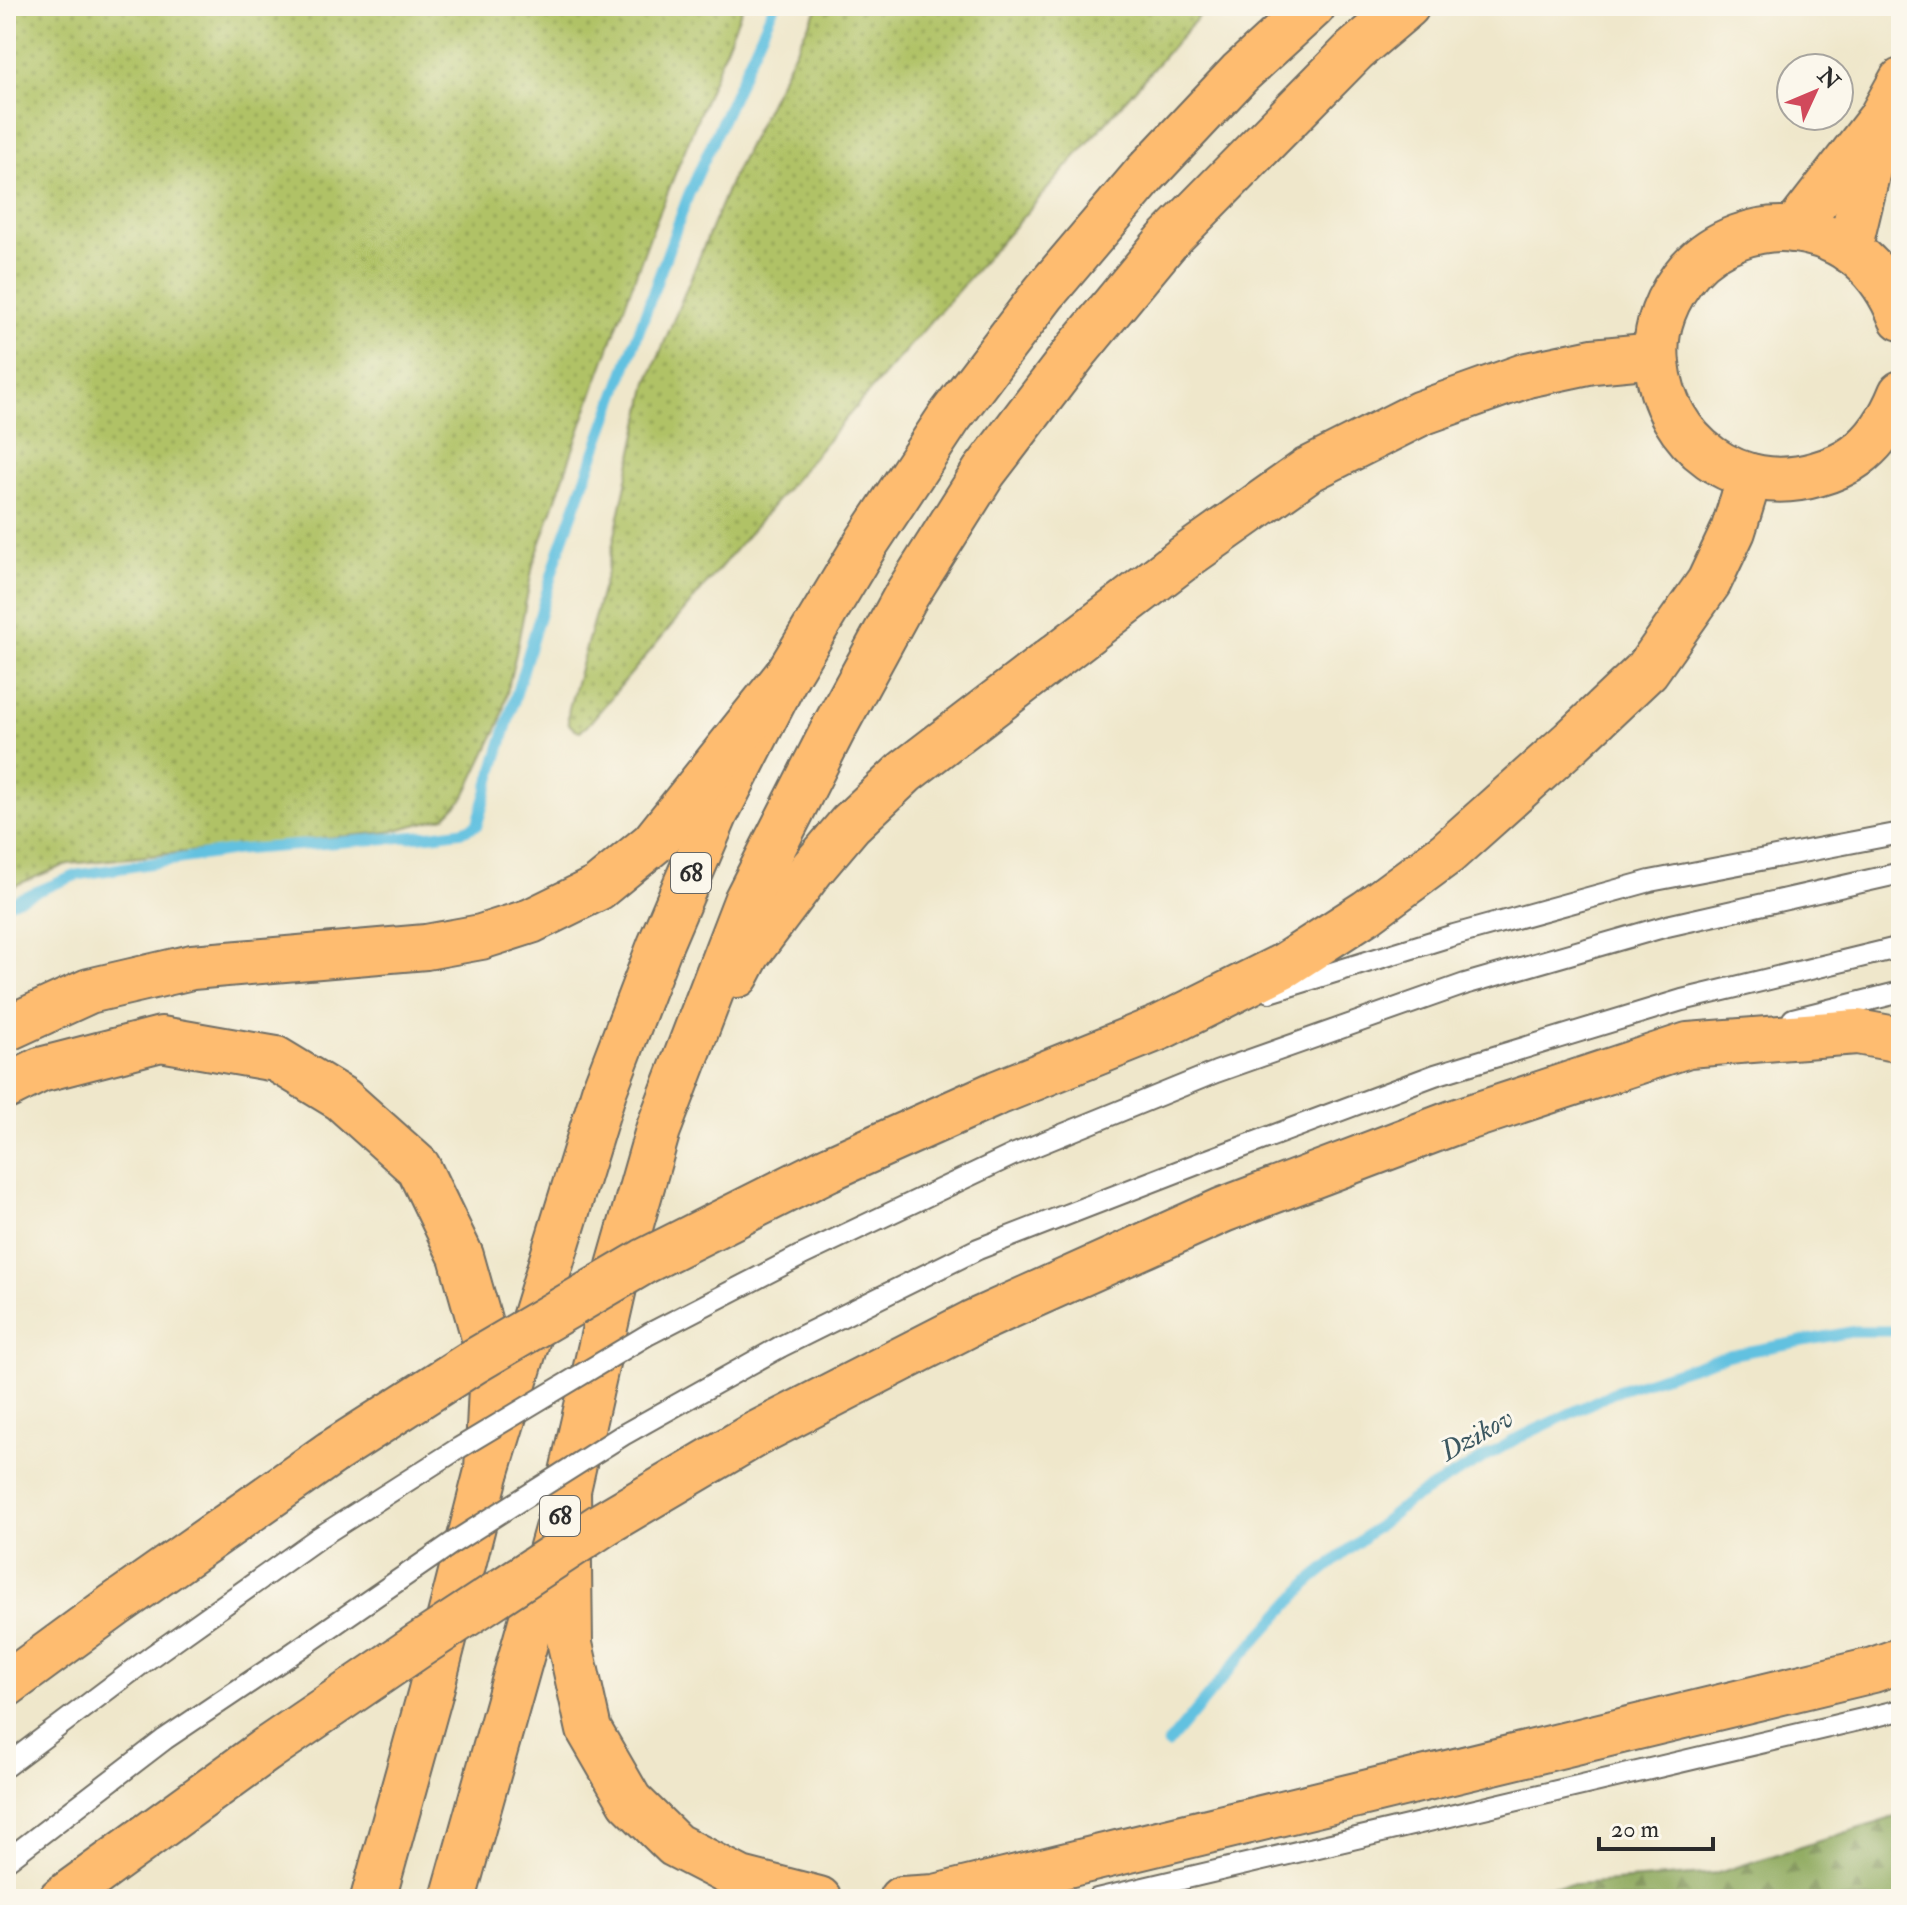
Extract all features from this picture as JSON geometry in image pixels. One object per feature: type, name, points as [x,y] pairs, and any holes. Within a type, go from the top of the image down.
[{"type":"main road","name":"68","points":[[373,1899],[487,1471],[604,1091],[660,945],[716,813],[787,675],[867,542],[949,418],[1044,293],[1145,174],[1240,73],[1313,6]]},
{"type":"main road","name":"68","points":[[453,1899],[568,1490],[619,1266],[658,1130],[746,901],[835,726],[907,594],[984,472],[1077,350],[1167,241],[1355,50],[1407,6]]},
{"type":"main road","points":[[1794,230],[1880,119],[1901,81]]},
{"type":"main road","points":[[1849,250],[1880,119]]},
{"type":"main road","points":[[1898,411],[1855,457],[1831,470],[1805,478],[1777,480],[1750,476],[1724,466],[1701,452],[1682,432],[1668,408],[1659,382],[1656,355],[1658,329],[1666,304],[1679,281],[1697,261],[1718,246],[1742,235],[1768,230],[1794,230],[1820,235],[1863,259],[1880,277],[1901,318]]},
{"type":"main road","points":[[658,1130],[748,954],[850,824],[905,772],[1184,558],[1308,470],[1421,413],[1527,375],[1593,361],[1656,355]]},
{"type":"main road","points":[[6,1685],[331,1453],[473,1362],[645,1261],[830,1168],[997,1093],[1161,1027],[1285,965],[1367,912],[1447,853],[1647,670],[1709,582],[1733,531],[1750,476]]},
{"type":"main road","points":[[6,1029],[89,991],[192,967],[426,947],[481,937],[531,921],[598,888],[653,843],[787,675]]},
{"type":"main road","points":[[61,1899],[267,1749],[605,1523],[754,1435],[972,1323],[1223,1210],[1455,1122],[1688,1045],[1857,1032],[1901,1040]]},
{"type":"main road","points":[[6,1087],[40,1070],[161,1039],[276,1059],[342,1099],[418,1167],[461,1256],[492,1366],[487,1471]]},
{"type":"main road","points":[[568,1490],[570,1644],[589,1730],[630,1801],[675,1845],[741,1879],[819,1899]]},
{"type":"main road","points":[[901,1899],[935,1897],[1873,1670],[1901,1660]]},
{"type":"lane","points":[[1161,1027],[1454,935],[1650,881],[1901,833]]},
{"type":"lane","points":[[6,1766],[152,1656],[318,1538],[459,1448],[649,1334],[800,1256],[1015,1154],[1216,1072],[1465,984],[1667,926],[1901,873]]},
{"type":"lane","points":[[6,1861],[165,1739],[451,1544],[623,1435],[780,1347],[978,1249],[1435,1075],[1682,1000],[1901,947]]},
{"type":"lane","points":[[1688,1045],[1901,992]]},
{"type":"lane","points":[[1097,1899],[1901,1710]]},
{"type":"green space","points":[[6,6],[743,6],[650,236],[533,565],[500,723],[464,798],[445,817],[388,832],[68,864],[6,889]]},
{"type":"green space","points":[[819,6],[1208,6],[847,417],[580,731],[568,722],[569,708],[607,572],[648,382],[731,180]]},
{"type":"green space","points":[[1901,1815],[1901,1899],[1475,1899],[1486,1891],[1718,1873]]},
{"type":"waterway","points":[[6,904],[77,875],[237,850],[434,835],[463,831],[477,825],[558,554],[688,196],[774,6]]},
{"type":"waterway","name":"Dzikov","points":[[1168,1744],[1238,1660],[1311,1580],[1409,1501],[1518,1438],[1617,1391],[1729,1355],[1856,1331],[1901,1331]]}]
